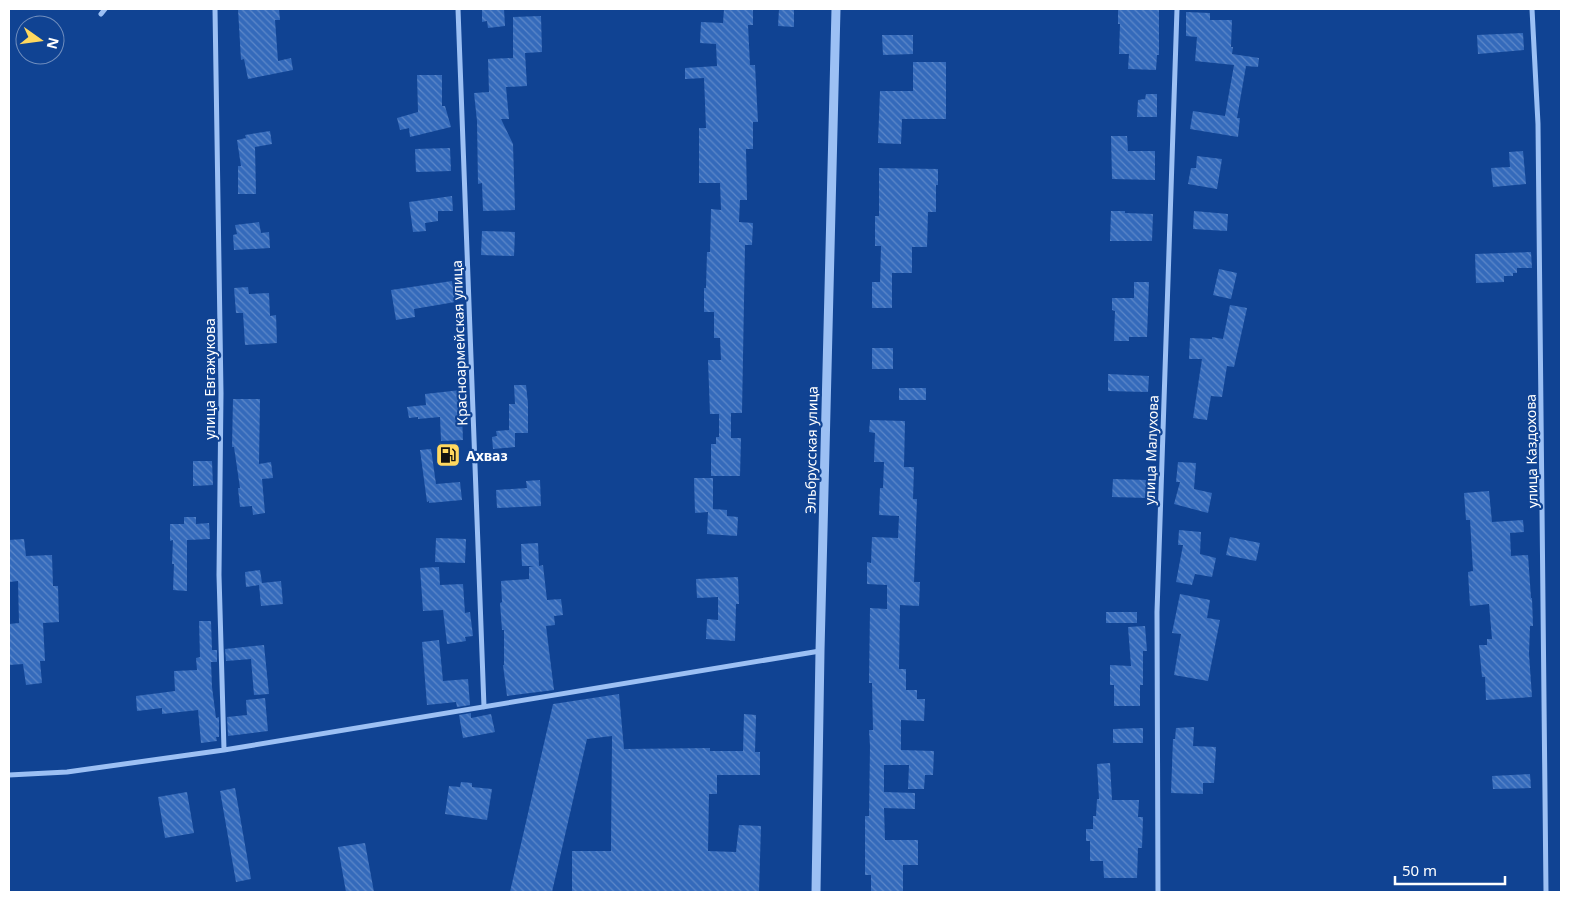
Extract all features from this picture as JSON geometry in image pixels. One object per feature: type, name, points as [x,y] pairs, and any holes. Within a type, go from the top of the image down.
[{"type":"street","points":[[100,14],[105,9]]},
{"type":"street","name":"улица Евгажукова","points":[[215,9],[221,393],[219,575],[224,750]]},
{"type":"street","name":"Красноармейская улица","points":[[458,9],[484,707]]},
{"type":"street","name":"Эльбрусская улица","points":[[816,892],[836,9]]},
{"type":"street","name":"улица Малухова","points":[[1158,892],[1157,612],[1177,9]]},
{"type":"street","name":"улица Каздохова","points":[[1532,9],[1538,124],[1546,892]]},
{"type":"street","points":[[9,775],[67,772],[224,750],[820,652]]},
{"type":"building","points":[[238,9],[279,9],[280,20],[275,20],[278,61],[291,58],[293,70],[248,79],[244,59],[241,60]]},
{"type":"building","points":[[482,9],[504,9],[505,26],[488,28],[487,21],[482,22]]},
{"type":"building","points":[[724,9],[753,9],[753,25],[748,25],[750,65],[755,65],[758,122],[753,122],[753,149],[746,149],[747,200],[740,200],[739,222],[753,223],[752,245],[745,245],[742,413],[731,413],[731,438],[741,438],[740,476],[711,476],[711,444],[716,444],[716,437],[719,437],[719,414],[710,414],[708,360],[721,360],[720,338],[714,338],[714,312],[704,312],[704,288],[706,288],[707,252],[710,252],[711,209],[721,210],[720,183],[699,183],[699,128],[706,128],[704,78],[685,79],[685,68],[717,66],[716,44],[700,43],[701,22],[723,23]]},
{"type":"building","points":[[779,9],[794,9],[794,27],[778,26]]},
{"type":"building","points":[[1118,9],[1159,9],[1159,55],[1157,55],[1156,70],[1128,69],[1129,54],[1119,54],[1120,24],[1118,24]]},
{"type":"building","points":[[1186,12],[1210,13],[1210,20],[1232,20],[1232,54],[1259,58],[1258,67],[1246,66],[1237,118],[1240,118],[1238,137],[1190,129],[1193,111],[1225,116],[1234,65],[1195,61],[1197,37],[1186,36]]},
{"type":"building","points":[[541,16],[542,52],[525,53],[527,86],[506,87],[509,119],[501,119],[513,144],[515,210],[483,211],[482,183],[478,184],[477,121],[474,93],[489,92],[488,59],[513,58],[513,17]]},
{"type":"building","points":[[1523,33],[1524,50],[1478,54],[1477,35]]},
{"type":"building","points":[[882,35],[913,35],[913,54],[883,55]]},
{"type":"building","points":[[913,62],[946,62],[946,119],[902,119],[901,144],[878,143],[880,91],[913,91]]},
{"type":"building","points":[[417,75],[442,75],[442,106],[445,106],[451,127],[410,137],[409,128],[400,130],[397,118],[418,112]]},
{"type":"building","points":[[1146,94],[1157,94],[1157,117],[1137,117],[1138,100],[1145,99]]},
{"type":"building","points":[[270,131],[272,144],[255,147],[256,194],[238,194],[238,166],[241,166],[237,140],[246,138],[245,135]]},
{"type":"building","points":[[1111,136],[1127,136],[1128,151],[1155,151],[1155,180],[1112,179]]},
{"type":"building","points":[[450,148],[451,171],[416,172],[415,149]]},
{"type":"building","points":[[1523,151],[1526,184],[1493,187],[1491,168],[1510,167],[1509,152]]},
{"type":"building","points":[[1197,156],[1222,159],[1217,189],[1188,184],[1191,168],[1196,168]]},
{"type":"building","points":[[879,168],[938,169],[936,212],[928,212],[927,247],[912,247],[912,273],[892,273],[892,308],[872,308],[872,282],[880,282],[881,246],[875,246],[875,216],[879,216]]},
{"type":"building","points":[[452,196],[453,211],[438,211],[438,221],[425,223],[426,231],[413,232],[409,202]]},
{"type":"building","points":[[1111,211],[1153,214],[1152,241],[1110,241]]},
{"type":"building","points":[[1194,211],[1228,214],[1227,231],[1193,229]]},
{"type":"building","points":[[259,222],[261,233],[269,232],[270,248],[234,250],[233,235],[237,234],[235,225]]},
{"type":"building","points":[[482,231],[515,232],[514,256],[481,255]]},
{"type":"building","points":[[1531,252],[1532,268],[1517,268],[1517,273],[1513,273],[1513,276],[1504,276],[1504,282],[1476,283],[1475,254]]},
{"type":"building","points":[[1219,269],[1237,273],[1231,299],[1213,295]]},
{"type":"building","points":[[452,281],[455,302],[414,309],[415,317],[396,320],[391,290]]},
{"type":"building","points":[[1134,282],[1149,282],[1147,337],[1129,337],[1129,341],[1114,341],[1115,311],[1112,310],[1112,298],[1134,298]]},
{"type":"building","points":[[248,287],[249,294],[269,293],[270,316],[276,315],[277,343],[245,345],[243,313],[236,313],[234,288]]},
{"type":"building","points":[[1230,305],[1247,308],[1234,367],[1227,366],[1222,397],[1211,396],[1207,420],[1193,418],[1202,359],[1189,359],[1190,338],[1212,339],[1212,337],[1223,339]]},
{"type":"building","points":[[872,348],[893,348],[893,369],[872,369]]},
{"type":"building","points":[[1108,374],[1149,376],[1148,392],[1108,391]]},
{"type":"building","points":[[514,385],[526,385],[528,433],[515,433],[515,447],[493,449],[492,437],[497,436],[496,431],[509,430],[509,404],[515,404]]},
{"type":"building","points":[[899,388],[926,388],[926,400],[899,400]]},
{"type":"building","points":[[461,390],[463,440],[441,441],[440,417],[409,418],[407,407],[426,405],[425,394]]},
{"type":"building","points":[[233,399],[260,399],[259,464],[271,462],[273,478],[262,479],[265,513],[253,515],[252,506],[240,507],[238,488],[240,488],[234,447],[232,447]]},
{"type":"building","points":[[870,420],[905,421],[904,467],[914,467],[913,499],[917,499],[914,582],[920,582],[919,606],[900,605],[899,669],[906,669],[906,690],[917,690],[917,699],[925,699],[924,721],[901,720],[901,750],[934,751],[933,775],[925,775],[924,789],[908,789],[909,765],[884,765],[884,792],[915,793],[915,809],[884,808],[885,840],[918,840],[918,865],[903,865],[903,892],[871,892],[871,875],[865,875],[865,816],[869,816],[869,730],[873,730],[872,683],[869,683],[870,608],[887,609],[887,585],[867,584],[867,562],[871,563],[872,537],[898,538],[899,516],[879,515],[880,488],[883,488],[884,462],[874,462],[875,433],[869,432]]},
{"type":"building","points":[[431,449],[436,484],[460,482],[462,500],[427,502],[420,450]]},
{"type":"building","points":[[193,461],[212,461],[213,485],[193,486]]},
{"type":"building","points":[[1178,462],[1196,463],[1194,489],[1212,493],[1208,513],[1174,504],[1180,482],[1176,482]]},
{"type":"building","points":[[694,478],[713,478],[713,509],[727,510],[727,516],[738,517],[737,536],[707,534],[708,512],[695,513]]},
{"type":"building","points":[[1113,479],[1148,480],[1147,498],[1112,497]]},
{"type":"building","points":[[540,480],[541,506],[497,508],[496,490],[527,488],[526,481]]},
{"type":"building","points":[[1489,491],[1492,522],[1523,520],[1524,532],[1510,533],[1511,556],[1528,555],[1533,626],[1530,626],[1529,654],[1532,697],[1486,700],[1485,677],[1482,677],[1479,645],[1487,645],[1487,639],[1492,639],[1489,604],[1470,606],[1468,572],[1473,571],[1470,520],[1466,520],[1464,493]]},
{"type":"building","points":[[184,517],[196,517],[196,524],[209,523],[210,539],[187,540],[187,591],[173,590],[173,540],[170,541],[170,524],[184,524]]},
{"type":"building","points":[[1179,530],[1201,532],[1200,554],[1216,558],[1212,577],[1195,574],[1192,585],[1176,582],[1183,545],[1178,545]]},
{"type":"building","points":[[1230,537],[1260,543],[1256,561],[1226,555]]},
{"type":"building","points":[[436,538],[466,539],[465,563],[435,562]]},
{"type":"building","points":[[24,539],[26,556],[52,555],[53,586],[58,586],[59,622],[43,623],[45,661],[40,661],[42,683],[26,685],[23,664],[9,665],[9,624],[19,623],[18,581],[9,582],[9,540]]},
{"type":"building","points":[[538,543],[539,566],[543,565],[547,600],[561,599],[563,615],[554,616],[555,625],[546,626],[554,690],[507,696],[503,665],[504,630],[502,630],[500,603],[502,602],[501,581],[529,579],[529,567],[534,566],[522,566],[521,544]]},
{"type":"building","points":[[439,567],[440,585],[463,584],[465,613],[470,612],[473,636],[465,637],[466,641],[447,644],[443,610],[423,611],[420,568]]},
{"type":"building","points":[[260,570],[262,583],[281,581],[283,604],[261,606],[259,585],[246,587],[245,572]]},
{"type":"building","points":[[738,577],[739,604],[736,604],[735,641],[706,639],[707,619],[718,620],[718,597],[697,598],[696,579]]},
{"type":"building","points":[[1180,594],[1210,600],[1207,618],[1220,620],[1208,681],[1174,675],[1181,634],[1172,633]]},
{"type":"building","points":[[1106,612],[1137,612],[1137,623],[1106,623]]},
{"type":"building","points":[[199,621],[211,621],[212,650],[217,650],[217,662],[211,662],[212,687],[216,718],[219,717],[219,737],[216,737],[217,741],[201,743],[198,710],[162,714],[162,708],[137,711],[136,696],[175,691],[174,671],[197,670],[196,658],[200,657]]},
{"type":"building","points":[[1145,626],[1147,651],[1143,651],[1143,685],[1140,685],[1140,706],[1114,706],[1114,685],[1110,685],[1110,665],[1131,666],[1128,627]]},
{"type":"building","points":[[439,640],[443,681],[468,679],[470,705],[457,707],[456,702],[427,705],[422,642]]},
{"type":"building","points":[[264,645],[269,694],[254,695],[251,659],[226,661],[225,649]]},
{"type":"building","points":[[619,694],[624,749],[710,748],[710,751],[743,751],[744,714],[756,715],[755,752],[760,752],[760,775],[717,775],[717,794],[709,794],[708,851],[736,852],[739,825],[761,826],[759,892],[572,892],[572,851],[611,851],[612,736],[587,739],[552,892],[510,892],[553,704]]},
{"type":"building","points":[[265,698],[268,731],[228,736],[227,717],[247,715],[246,700]]},
{"type":"building","points":[[471,713],[471,718],[491,714],[495,732],[463,738],[459,715]]},
{"type":"building","points":[[1194,727],[1193,746],[1216,747],[1214,783],[1203,783],[1203,794],[1171,793],[1173,739],[1175,739],[1176,728]]},
{"type":"building","points":[[1143,728],[1143,743],[1113,743],[1113,729]]},
{"type":"building","points":[[1110,763],[1112,800],[1139,800],[1138,817],[1143,817],[1142,848],[1138,848],[1137,878],[1104,878],[1103,861],[1090,861],[1090,841],[1086,841],[1086,829],[1093,829],[1093,816],[1096,816],[1097,799],[1099,799],[1097,764]]},
{"type":"building","points":[[1530,774],[1531,788],[1493,789],[1492,776]]},
{"type":"building","points":[[461,782],[472,783],[472,787],[492,789],[487,820],[445,814],[449,786],[460,787]]},
{"type":"building","points":[[235,788],[251,879],[236,882],[220,791]]},
{"type":"building","points":[[187,792],[194,833],[165,838],[158,797]]},
{"type":"building","points":[[365,843],[374,892],[346,892],[338,847]]},
{"type":"place","name":"Ахваз","points":[[448,455]]}]
